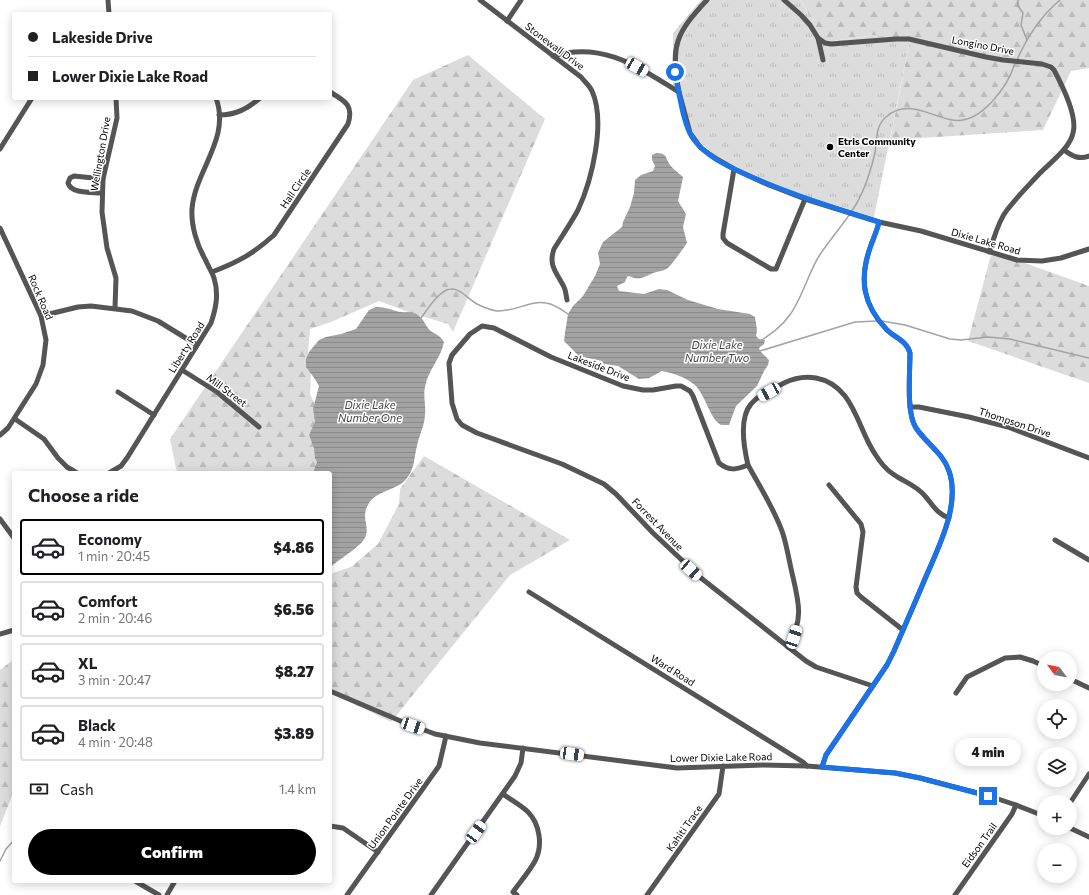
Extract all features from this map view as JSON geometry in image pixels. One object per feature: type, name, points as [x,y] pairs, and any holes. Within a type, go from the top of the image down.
[{"type":"street","points":[[108,0],[109,12]]},
{"type":"street","name":"Stonewall Drive","points":[[480,0],[581,77],[589,86],[595,98],[599,127],[597,142],[584,195],[554,249],[552,256],[553,268],[565,289],[567,300]]},
{"type":"street","points":[[507,21],[521,0]]},
{"type":"street","points":[[707,0],[686,24],[677,45],[675,72],[687,126],[694,140],[701,148],[734,169],[805,199],[879,222],[866,260],[864,292],[869,307],[878,320],[889,331],[905,343],[908,348],[910,353],[910,407],[912,419],[916,428],[941,456],[949,472],[952,490],[949,518],[943,536],[904,630],[887,665],[826,755],[822,767]]},
{"type":"street","points":[[784,0],[810,25],[818,38],[823,60]]},
{"type":"street","name":"Longino Drive","points":[[818,38],[825,43],[831,44],[909,39],[986,57],[1042,64],[1051,67],[1058,78],[1071,109],[1074,122],[1073,134],[1064,150],[1040,173],[1006,211],[989,252]]},
{"type":"street","points":[[553,56],[578,51],[592,51],[604,54],[637,67],[680,92]]},
{"type":"street","name":"Hall Circle","points":[[212,272],[246,257],[261,247],[274,235],[283,222],[348,124],[351,116],[350,107],[344,100],[332,93]]},
{"type":"street","points":[[0,149],[31,100]]},
{"type":"street","name":"Wellington Drive","points":[[115,308],[116,278],[104,233],[102,193],[103,179],[117,118],[116,100]]},
{"type":"street","name":"Liberty Road","points":[[112,471],[121,466],[127,458],[211,323],[216,308],[217,289],[212,272],[196,240],[192,224],[192,211],[197,187],[216,142],[219,129],[219,115],[216,100]]},
{"type":"street","points":[[219,115],[243,111],[258,100]]},
{"type":"street","points":[[1064,150],[1071,156],[1077,158],[1089,156]]},
{"type":"street","points":[[734,169],[723,234],[724,238],[727,242],[771,270],[776,269],[805,199]]},
{"type":"street","points":[[102,193],[73,190],[69,187],[68,183],[70,178],[74,176],[103,179]]},
{"type":"street","name":"Dixie Lake Road","points":[[879,222],[921,231],[1017,260],[1036,262],[1061,258],[1089,249]]},
{"type":"street","name":"Rock Road","points":[[0,228],[41,316],[46,340],[43,365],[36,384],[15,419],[0,435]]},
{"type":"street","points":[[41,316],[78,307],[132,310],[149,316],[197,345]]},
{"type":"street","name":"Lakeside Drive","points":[[477,433],[462,425],[457,419],[452,403],[449,363],[452,355],[470,334],[482,326],[494,328],[551,357],[623,386],[643,390],[662,389],[676,386],[685,388],[692,396],[719,463],[724,468],[732,470],[748,465]]},
{"type":"street","name":"Mill Street","points":[[182,370],[217,392],[259,427]]},
{"type":"street","points":[[788,648],[794,637],[798,624],[800,611],[798,598],[783,534],[748,465],[743,424],[745,414],[750,404],[759,397],[790,380],[805,377],[820,379],[834,385],[846,397],[873,452],[882,465],[893,474],[918,489],[926,496],[938,513],[949,518]]},
{"type":"street","points":[[118,392],[154,415]]},
{"type":"street","name":"Thompson Drive","points":[[910,407],[919,407],[969,417],[1008,427],[1089,458]]},
{"type":"street","points":[[15,419],[44,439],[58,458],[74,471]]},
{"type":"street","name":"Forrest Avenue","points":[[477,433],[562,464],[604,484],[701,578],[788,648],[816,667],[874,686]]},
{"type":"street","points":[[829,485],[861,524],[863,532],[856,587],[857,593],[904,630]]},
{"type":"street","points":[[0,519],[12,535]]},
{"type":"street","points":[[1055,540],[1089,560]]},
{"type":"street","name":"Ward Road","points":[[529,592],[796,757],[807,766]]},
{"type":"street","points":[[0,634],[12,631]]},
{"type":"street","points":[[956,693],[967,678],[1005,658],[1020,657],[1037,663]]},
{"type":"street","points":[[1077,682],[1089,688]]},
{"type":"street","name":"Lower Dixie Lake Road","points":[[332,692],[402,722],[435,734],[480,743],[670,767],[763,765],[873,770],[920,778],[988,796],[1037,813]]},
{"type":"street","name":"Union Pointe Drive","points":[[347,895],[439,766],[446,736]]},
{"type":"street","points":[[431,895],[515,776],[521,763],[523,748]]},
{"type":"street","name":"Kahiti Trace","points":[[647,895],[719,794],[723,766]]},
{"type":"street","points":[[1075,795],[1089,774]]},
{"type":"street","points":[[503,794],[528,812],[535,821],[538,831],[539,843],[535,860],[514,894]]},
{"type":"street","name":"Eidson Trail","points":[[954,895],[1012,814],[1016,805]]},
{"type":"street","points":[[332,826],[343,828],[378,852]]},
{"type":"street","points":[[1077,832],[1089,838]]},
{"type":"street","points":[[138,883],[159,895]]},
{"type":"street","points":[[167,895],[174,883]]},
{"type":"green space","points":[[701,0],[801,0],[824,42],[877,35],[910,40],[873,222],[808,198],[763,186],[730,169],[688,131],[673,86],[673,33]]},
{"type":"green space","points":[[801,0],[1089,0],[1089,68],[1071,71],[1043,130],[890,140],[910,40],[877,35],[824,42]]},
{"type":"green space","points":[[468,55],[545,119],[453,332],[448,324],[411,313],[379,301],[331,322],[310,329],[308,352],[311,374],[310,394],[317,409],[322,453],[316,469],[314,471],[177,471],[170,439],[413,80]]},
{"type":"green space","points":[[992,251],[1089,286],[1089,383],[968,341]]},
{"type":"green space","points":[[424,456],[570,540],[510,575],[391,722],[332,693],[332,573],[351,567],[378,544],[399,504],[400,489]]},
{"type":"green space","points":[[12,661],[12,796],[0,826],[0,670]]},
{"type":"water","name":"Dixie Lake Number Two","points":[[656,153],[664,155],[670,165],[683,177],[678,201],[686,214],[683,227],[687,243],[668,268],[640,278],[633,278],[629,276],[625,282],[617,286],[619,291],[644,294],[659,289],[667,290],[688,300],[718,309],[750,314],[755,317],[757,330],[756,336],[759,339],[765,340],[764,344],[759,348],[769,360],[768,365],[757,386],[736,406],[729,425],[721,425],[716,420],[696,386],[685,378],[662,371],[649,378],[639,379],[618,366],[604,364],[602,361],[579,356],[564,341],[568,314],[573,306],[583,296],[595,276],[600,264],[598,253],[603,242],[622,227],[634,193],[635,180],[641,175],[653,171],[655,166],[652,160],[652,155]]},
{"type":"water","name":"Dixie Lake Number One","points":[[376,307],[416,314],[432,332],[439,336],[444,342],[424,390],[424,422],[410,474],[398,486],[381,493],[371,500],[365,513],[367,531],[364,539],[357,547],[332,566],[332,471],[314,471],[317,462],[309,435],[315,422],[313,409],[319,386],[306,367],[306,359],[309,352],[319,340],[356,329],[369,310]]},
{"type":"waterway","points":[[1018,0],[1018,6],[1023,13],[1021,25],[1027,40]]},
{"type":"waterway","points":[[1017,60],[1035,27],[1060,0]]},
{"type":"waterway","points":[[762,340],[780,326],[793,310],[819,256],[849,215],[860,197],[870,171],[875,153],[878,129],[882,121],[894,112],[902,109],[919,110],[952,120],[963,120],[973,116],[983,110],[1000,92],[1015,63]]},
{"type":"waterway","points":[[421,318],[438,296],[451,289],[458,290],[477,304],[494,311],[510,310],[534,303],[546,303],[552,304],[568,314]]},
{"type":"waterway","points":[[760,351],[855,322],[878,321]]},
{"type":"waterway","points":[[882,321],[905,325],[950,339],[961,340],[988,337],[1010,339],[1089,358]]},
{"type":"waterway","points":[[0,861],[6,849],[12,842]]},
{"type":"place","name":"Etris Community Center","points":[[830,147]]},
{"type":"route","points":[[675,72],[687,126],[694,140],[701,148],[734,169],[769,185],[805,199],[879,222],[877,232],[866,260],[864,292],[869,307],[878,320],[889,331],[905,343],[908,348],[910,353],[910,407],[912,419],[916,428],[941,456],[952,481],[951,507],[943,536],[894,651],[887,665],[826,755],[822,767],[895,773],[988,796]]}]
